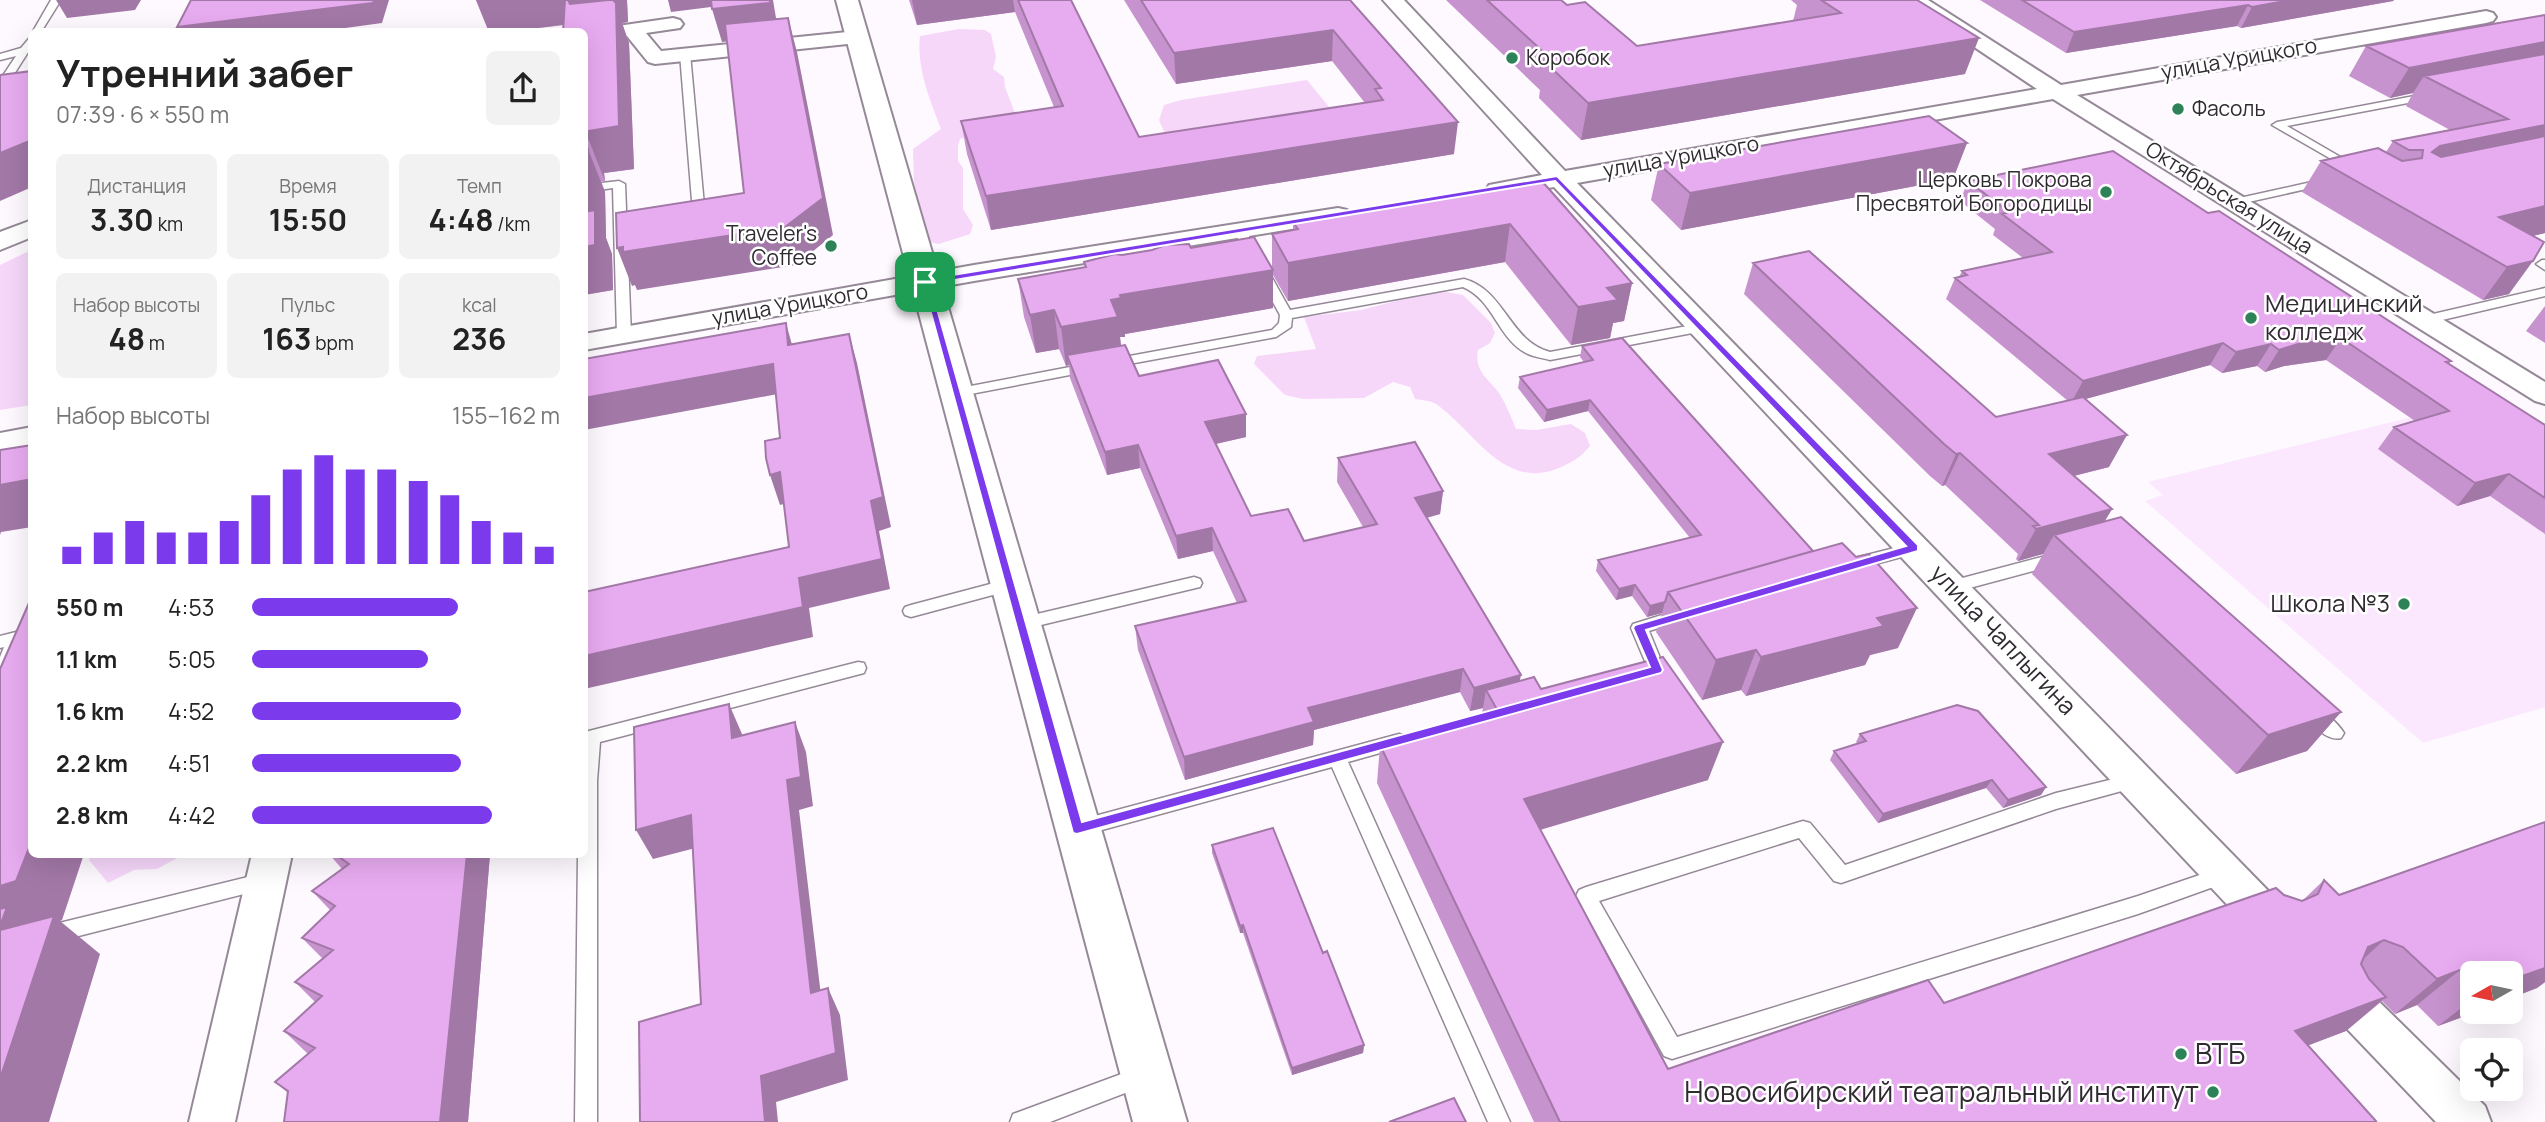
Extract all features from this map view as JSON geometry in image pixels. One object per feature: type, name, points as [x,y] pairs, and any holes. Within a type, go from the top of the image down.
[{"type":"street","points":[[847,0],[1160,1122]]},
{"type":"street","name":"улица Чаплыгина","points":[[1393,0],[1557,179],[1703,327],[2265,916]]},
{"type":"street","points":[[2456,3],[2510,27]]},
{"type":"street","name":"Октябрьская улица","points":[[1918,8],[2545,395]]},
{"type":"street","name":"улица Урицкого","points":[[1479,193],[2486,17]]},
{"type":"street","points":[[588,34],[673,24]]},
{"type":"street","points":[[632,29],[655,58],[857,37]]},
{"type":"street","name":"улица Урицкого","points":[[588,341],[925,282],[1359,212]]},
{"type":"street","points":[[0,242],[28,229]]},
{"type":"street","points":[[0,443],[28,438]]},
{"type":"street","points":[[212,1122],[276,862]]},
{"type":"street","points":[[2346,998],[2468,1122]]},
{"type":"lane","points":[[38,28],[56,0]]},
{"type":"lane","points":[[3,91],[28,44]]},
{"type":"lane","points":[[0,57],[24,50]]},
{"type":"lane","points":[[676,219],[699,216],[685,54]]},
{"type":"lane","points":[[2348,176],[2361,173],[2277,125],[2438,94]]},
{"type":"lane","points":[[2235,202],[2336,179]]},
{"type":"lane","points":[[588,188],[619,184],[626,228],[624,335]]},
{"type":"lane","points":[[956,393],[1276,333],[1286,324],[1286,315],[1240,231]]},
{"type":"lane","points":[[1286,315],[1464,283],[1478,288],[1520,345],[1537,355],[1550,356],[1703,327]]},
{"type":"lane","points":[[2424,320],[2545,292]]},
{"type":"lane","points":[[1838,569],[1914,548]]},
{"type":"lane","points":[[1951,587],[2073,555]]},
{"type":"lane","points":[[1020,624],[1194,583]]},
{"type":"lane","points":[[911,611],[1010,585]]},
{"type":"lane","points":[[1630,677],[1657,670],[1639,628],[1692,612]]},
{"type":"lane","points":[[0,642],[16,638],[0,679]]},
{"type":"lane","points":[[588,763],[591,737],[858,668]]},
{"type":"lane","points":[[2304,705],[2335,733]]},
{"type":"lane","points":[[1077,829],[1417,736]]},
{"type":"lane","points":[[1337,758],[1499,1122]]},
{"type":"lane","points":[[2137,780],[2056,801],[1841,875],[1803,829],[1586,896],[1672,1049],[2138,905],[2225,874]]},
{"type":"lane","points":[[586,858],[586,1122]]},
{"type":"lane","points":[[44,936],[276,862]]},
{"type":"lane","points":[[1021,1122],[1147,1074]]},
{"type":"shaded area","points":[[959,29],[985,30],[991,34],[996,57],[993,69],[1004,77],[1018,121],[960,139],[958,161],[963,168],[963,209],[973,225],[970,234],[939,244],[923,241],[914,181],[913,149],[941,129],[922,71],[920,36]]},
{"type":"shaded area","points":[[1307,80],[1330,108],[1225,124],[1219,140],[1166,136],[1159,120],[1164,105],[1181,100]]},
{"type":"shaded area","points":[[28,251],[28,405],[0,410],[0,265]]},
{"type":"shaded area","points":[[1427,293],[1463,295],[1491,323],[1495,333],[1490,343],[1478,350],[1478,363],[1483,374],[1502,397],[1516,429],[1536,430],[1571,424],[1585,433],[1590,446],[1580,456],[1559,468],[1539,473],[1522,471],[1491,455],[1436,404],[1415,399],[1410,387],[1393,382],[1364,398],[1303,399],[1285,395],[1254,364],[1257,356],[1316,349],[1304,317],[1361,310]]},
{"type":"shaded area","name":"Школа №3","points":[[2485,399],[2545,439],[2545,707],[2423,743],[2145,501],[2163,495],[2148,482]]},
{"type":"shaded area","points":[[178,858],[157,869],[134,870],[108,883],[89,860]]},
{"type":"building","points":[[191,0],[374,0],[373,3],[177,27]]},
{"type":"building","points":[[565,0],[570,4],[608,0],[616,3],[619,126],[588,131],[588,28],[563,28]]},
{"type":"building","points":[[711,0],[770,0],[770,3],[712,9]]},
{"type":"building","points":[[1018,0],[1071,0],[1139,137],[1383,100],[1375,89],[1381,88],[1333,30],[1174,53],[1141,0],[1350,0],[1458,122],[986,196],[961,121],[1063,106]]},
{"type":"building","points":[[1487,0],[1561,0],[1567,5],[1585,2],[1637,46],[1841,13],[1821,0],[1917,0],[1979,38],[1588,103],[1544,61],[1552,60]]},
{"type":"building","points":[[2022,0],[2291,0],[2074,32]]},
{"type":"building","points":[[2545,15],[2545,42],[2409,68],[2366,46]]},
{"type":"building","points":[[788,18],[823,198],[785,227],[623,252],[623,247],[617,248],[616,213],[744,193],[725,24]]},
{"type":"building","points":[[2545,54],[2545,125],[2440,146],[2432,152],[2441,157],[2545,136],[2545,206],[2499,217],[2544,242],[2533,261],[2507,267],[2321,161],[2378,148],[2402,161],[2422,158],[2423,150],[2409,150],[2393,141],[2508,119],[2424,76]]},
{"type":"building","points":[[28,72],[28,142],[0,153],[0,75]]},
{"type":"building","points":[[1929,116],[1967,143],[1690,193],[1659,164]]},
{"type":"building","points":[[588,149],[589,211],[595,210],[595,245],[588,246]]},
{"type":"building","points":[[2113,151],[2208,213],[2219,211],[2545,425],[2545,498],[2509,474],[2475,483],[2394,427],[2449,411],[2341,338],[2298,344],[2279,350],[2271,344],[2236,352],[2223,343],[2083,381],[1955,278],[1967,275],[1962,271],[2052,252],[2002,214],[2009,212],[1968,181]]},
{"type":"building","points":[[1541,180],[1632,283],[1607,288],[1618,300],[1578,307],[1510,224],[1288,263],[1272,234],[1298,229],[1293,222]]},
{"type":"building","points":[[1254,237],[1273,270],[1120,295],[1121,298],[1111,300],[1118,317],[1061,327],[1054,310],[1030,315],[1018,279],[1086,267],[1084,262],[1115,254],[1152,250],[1165,245],[1189,244],[1191,248]]},
{"type":"building","points":[[1809,251],[1996,417],[2083,397],[2127,435],[2049,454],[2112,509],[2036,529],[2033,526],[2039,525],[1960,453],[1956,454],[1944,444],[1753,263]]},
{"type":"building","points":[[786,323],[788,345],[849,334],[883,497],[871,501],[882,559],[799,578],[803,607],[588,655],[588,591],[789,547],[780,472],[770,475],[766,458],[765,441],[780,438],[773,364],[588,397],[588,358]]},
{"type":"building","points":[[1622,338],[1813,551],[1668,592],[1665,602],[1650,606],[1635,585],[1619,589],[1598,560],[1701,535],[1590,400],[1547,410],[1520,377],[1593,360],[1582,346]]},
{"type":"building","points":[[1125,345],[1139,376],[1218,360],[1246,414],[1205,422],[1251,516],[1288,509],[1304,541],[1377,524],[1338,458],[1415,442],[1443,491],[1415,498],[1521,675],[1474,688],[1463,669],[1308,708],[1314,722],[1184,757],[1135,626],[1246,601],[1212,528],[1176,536],[1138,445],[1105,452],[1067,355]]},
{"type":"building","points":[[28,446],[28,480],[0,485],[0,450]]},
{"type":"building","points":[[2121,517],[2341,712],[2268,735],[2054,535]]},
{"type":"building","points":[[1842,543],[1856,557],[1869,554],[1917,608],[1877,618],[1884,626],[1761,657],[1756,650],[1716,660],[1668,592]]},
{"type":"building","points":[[28,605],[28,850],[16,881],[0,886],[0,669]]},
{"type":"building","points":[[1663,657],[1723,742],[1524,799],[1668,1069],[1928,980],[1944,1003],[2276,888],[2284,895],[2302,901],[2318,894],[2324,880],[2339,895],[2545,822],[2545,968],[2524,975],[2524,961],[2460,961],[2460,970],[2437,979],[2403,947],[2384,940],[2368,947],[2361,964],[2369,979],[2386,997],[2295,1031],[2376,1121],[2373,1122],[1560,1122],[1380,745],[1499,713],[1486,690],[1534,677],[1541,689]]},
{"type":"building","points":[[729,704],[732,738],[795,722],[801,777],[787,780],[811,993],[828,988],[836,1053],[761,1076],[765,1122],[640,1122],[639,1022],[701,1004],[691,815],[636,830],[634,727]]},
{"type":"building","points":[[1957,705],[1978,711],[2046,787],[2008,800],[1992,780],[1883,814],[1834,751],[1866,741],[1860,734]]},
{"type":"building","points":[[1273,828],[1323,953],[1327,951],[1364,1045],[1292,1068],[1243,925],[1240,926],[1212,845]]},
{"type":"building","points":[[341,858],[467,858],[440,1122],[284,1122],[288,1091],[275,1082],[315,1048],[284,1031],[322,996],[295,982],[333,950],[302,938],[335,906],[312,891],[349,864]]},
{"type":"building","points":[[7,907],[0,926],[0,909]]},
{"type":"building","points":[[54,916],[0,1079],[0,930]]},
{"type":"building","points":[[1454,1098],[1466,1122],[1389,1122]]},
{"type":"place","name":"Коробок","points":[[1512,58]]},
{"type":"place","name":"Фасоль","points":[[2178,109]]},
{"type":"place","name":"Церковь Покрова Пресвятой Богородицы","points":[[2106,192]]},
{"type":"place","name":"Traveler's Coffee","points":[[831,246]]},
{"type":"place","name":"Медицинский колледж","points":[[2251,318]]},
{"type":"place","name":"Школа №3","points":[[2404,604]]},
{"type":"place","name":"ВТБ","points":[[2181,1054]]},
{"type":"place","name":"Новосибирский театральный институт","points":[[2213,1092]]},
{"type":"route","points":[[1557,179],[1914,548],[1639,628],[1657,670],[1077,829],[925,282],[1557,179]]}]
